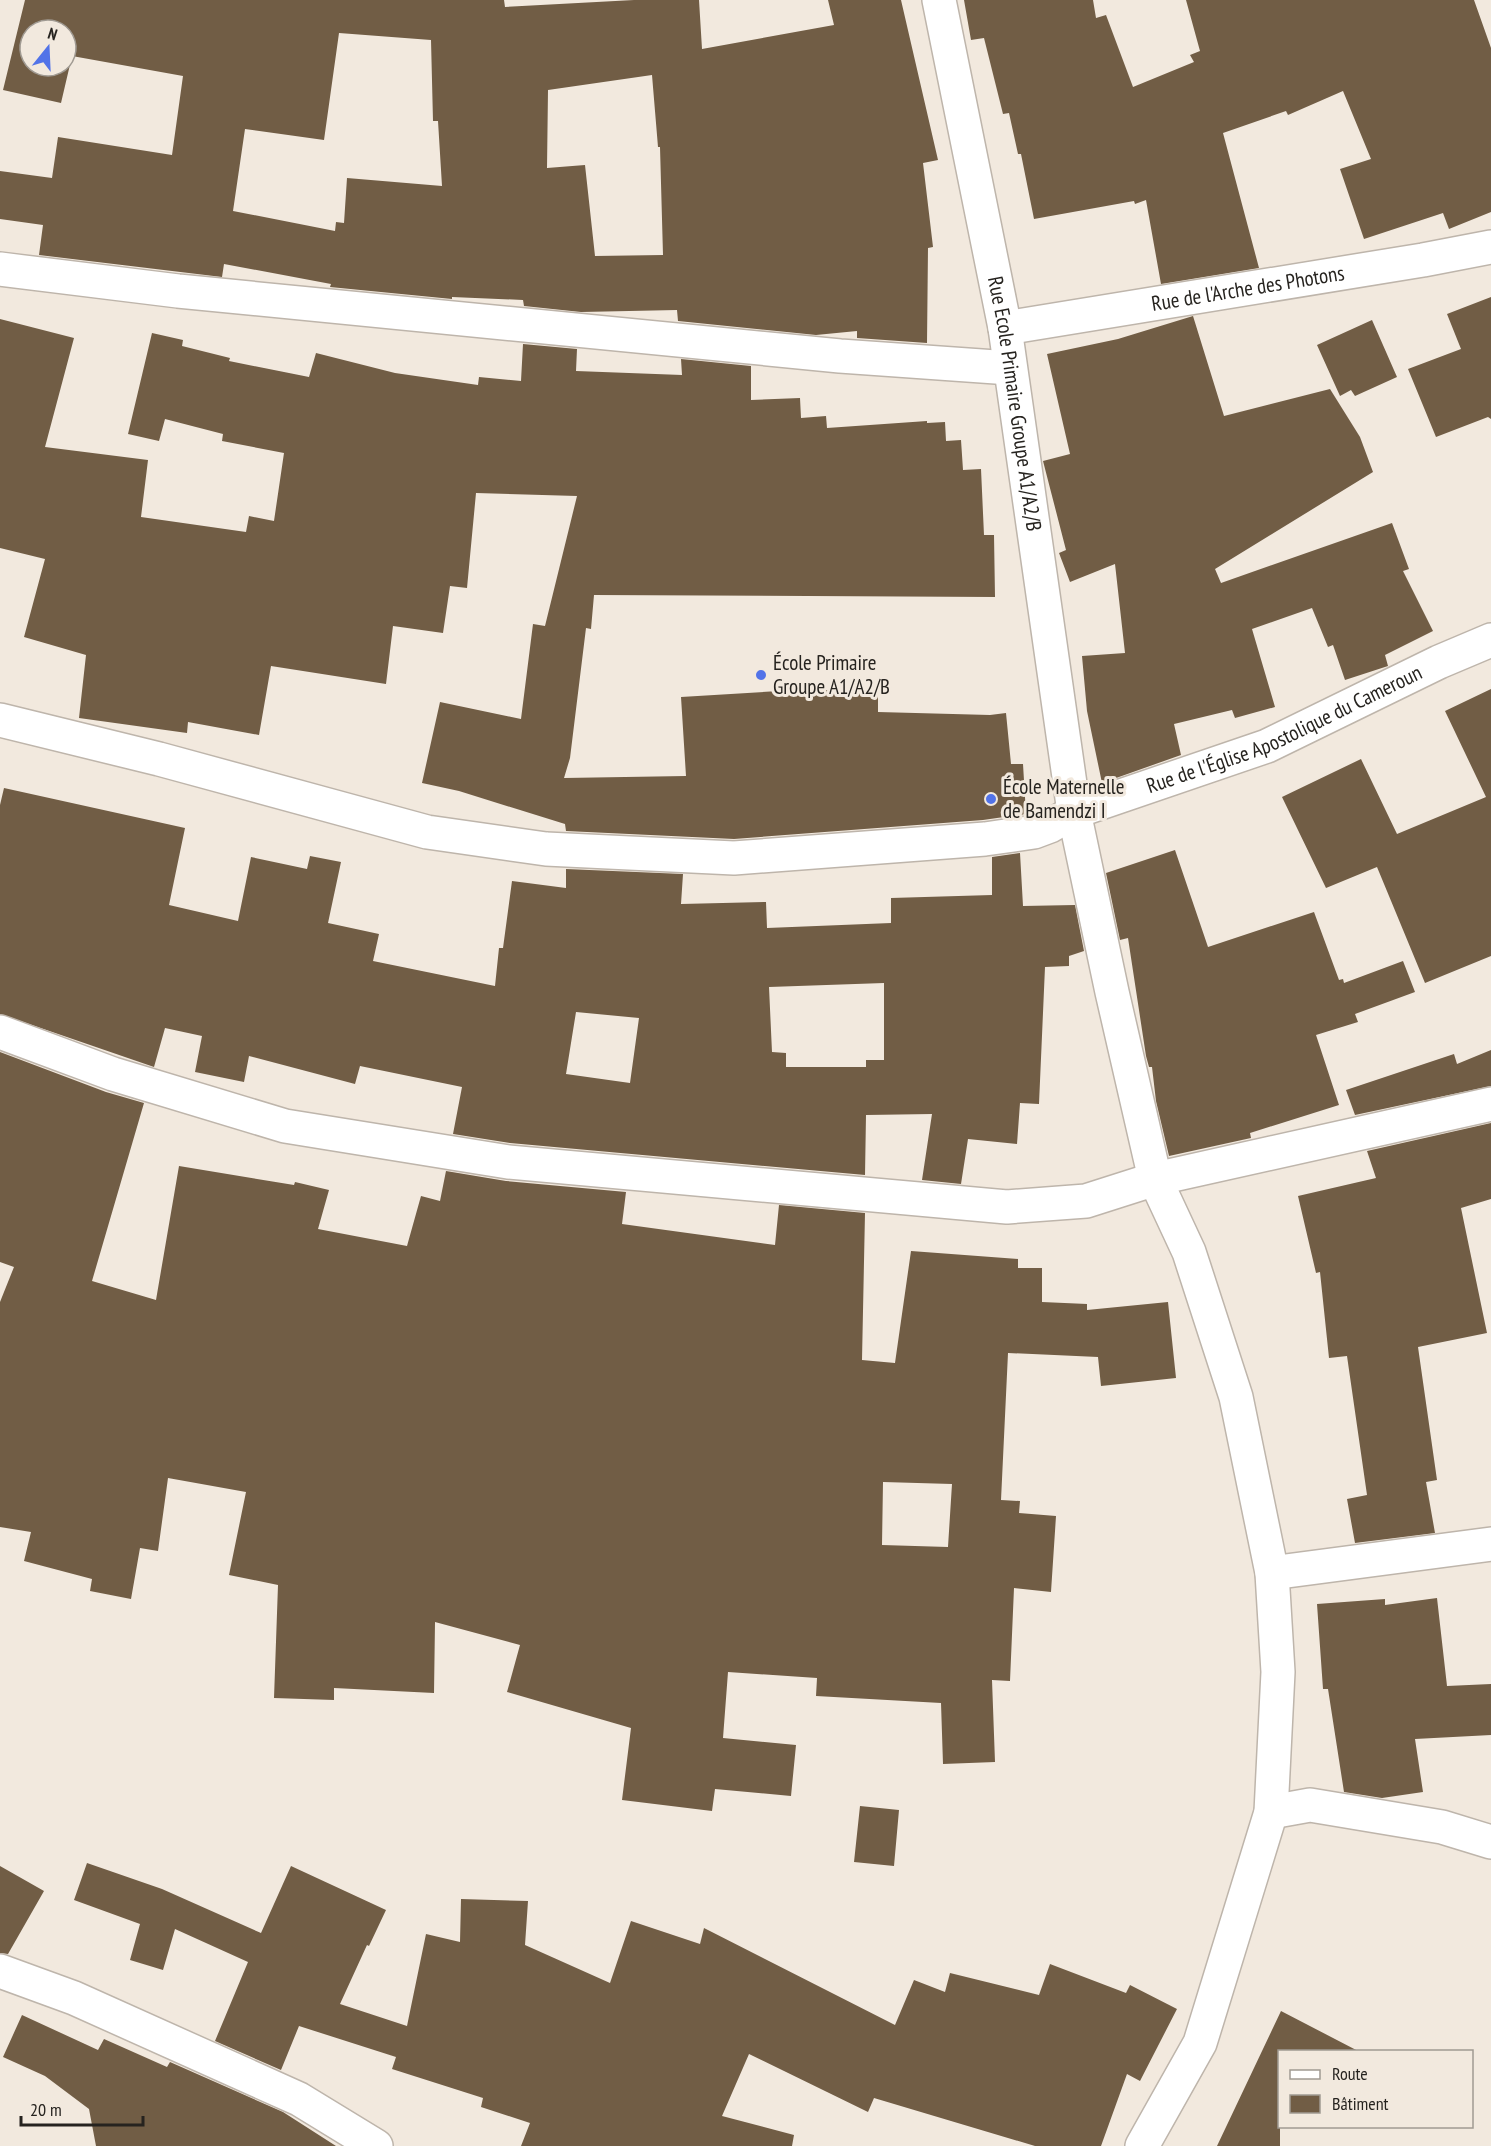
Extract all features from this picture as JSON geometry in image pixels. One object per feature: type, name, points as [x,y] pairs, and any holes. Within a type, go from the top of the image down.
[{"type":"street","name":"Rue Ecole Primaire Groupe A1/A2/B","points":[[939,0],[1005,328],[1074,812],[1112,992],[1155,1179],[1189,1252],[1236,1397],[1272,1573],[1278,1672],[1271,1812],[1200,2043],[1142,2146]]},
{"type":"street","name":"Rue de l'Arche des Photons","points":[[1005,328],[1491,247]]},
{"type":"street","points":[[0,269],[190,293],[840,356],[1010,368]]},
{"type":"street","name":"Rue de l'Église Apostolique du Cameroun","points":[[0,720],[159,759],[427,832],[546,849],[734,858],[1034,832],[1074,812],[1267,746],[1439,662],[1491,640]]},
{"type":"street","points":[[0,1032],[113,1074],[285,1126],[508,1162],[1007,1207],[1086,1201],[1155,1179],[1491,1104]]},
{"type":"street","points":[[1272,1573],[1491,1544]]},
{"type":"street","points":[[1271,1812],[1310,1805],[1442,1827],[1491,1842]]},
{"type":"street","points":[[0,1971],[74,1998],[299,2099],[376,2146]]},
{"type":"building","points":[[25,0],[504,0],[505,7],[634,0],[699,0],[702,49],[834,25],[828,0],[901,0],[938,160],[923,163],[933,247],[928,248],[927,343],[857,338],[857,331],[816,335],[678,321],[677,310],[581,312],[524,306],[523,300],[452,297],[452,299],[330,287],[331,284],[224,264],[222,277],[39,255],[43,225],[0,219],[0,171],[52,178],[58,137],[172,155],[183,76],[78,57],[78,18],[21,18]],"holes":[[[339,33],[431,40],[433,121],[438,121],[442,186],[347,178],[344,223],[336,222],[335,231],[233,211],[245,129],[324,140]],[[652,75],[658,147],[660,147],[663,255],[595,256],[585,165],[547,168],[548,90]]]},
{"type":"building","points":[[964,0],[1093,0],[1096,18],[1106,15],[1133,87],[1194,62],[1190,55],[1200,51],[1186,0],[1474,0],[1491,48],[1491,212],[1449,229],[1443,213],[1364,239],[1340,169],[1371,159],[1343,91],[1288,115],[1286,111],[1223,133],[1259,268],[1161,284],[1146,200],[1135,204],[1134,201],[1034,219],[1021,154],[1018,154],[1009,113],[1003,114],[984,38],[971,40]]},
{"type":"building","points":[[18,29],[18,78],[67,78],[61,103],[3,90]]},
{"type":"building","points":[[1491,297],[1491,419],[1488,417],[1436,437],[1408,369],[1461,349],[1447,314]]},
{"type":"building","points":[[1193,316],[1224,416],[1330,389],[1360,437],[1373,472],[1215,569],[1221,583],[1392,523],[1409,569],[1403,571],[1433,631],[1385,655],[1388,666],[1345,680],[1333,645],[1328,647],[1312,608],[1252,629],[1275,707],[1235,718],[1232,710],[1174,724],[1181,755],[1102,783],[1087,711],[1082,656],[1125,653],[1115,564],[1070,582],[1059,553],[1066,550],[1043,461],[1070,454],[1047,354],[1118,339]]},
{"type":"building","points":[[0,319],[74,338],[45,447],[148,460],[141,517],[246,532],[249,516],[274,521],[284,453],[222,441],[223,434],[165,419],[159,441],[128,434],[152,333],[183,340],[182,346],[230,358],[229,361],[309,377],[316,353],[395,373],[478,385],[479,377],[521,381],[523,344],[577,349],[576,371],[682,375],[681,359],[751,366],[751,400],[800,398],[801,418],[826,416],[827,428],[927,421],[927,423],[945,422],[946,441],[961,440],[963,470],[981,469],[984,535],[994,535],[995,597],[594,595],[591,629],[586,628],[570,758],[564,778],[686,776],[681,697],[795,690],[878,690],[878,712],[990,715],[1006,713],[1011,764],[1023,764],[1026,814],[983,820],[734,839],[566,831],[565,824],[459,791],[422,783],[440,702],[521,719],[533,624],[545,626],[577,496],[476,493],[467,588],[450,586],[443,633],[393,626],[386,684],[271,666],[259,735],[188,722],[187,733],[79,718],[86,655],[24,637],[45,559],[0,548]]},
{"type":"building","points":[[1372,320],[1397,377],[1355,396],[1351,390],[1340,396],[1317,345]]},
{"type":"building","points":[[1491,689],[1491,956],[1425,983],[1377,867],[1326,888],[1282,797],[1361,759],[1397,834],[1486,797],[1445,711]]},
{"type":"building","points":[[4,788],[185,828],[169,905],[238,921],[251,857],[307,869],[310,856],[341,862],[328,923],[379,934],[373,961],[495,986],[499,948],[503,948],[512,881],[566,888],[566,869],[683,874],[681,904],[766,902],[767,928],[891,923],[891,898],[992,895],[992,857],[1020,853],[1023,906],[1075,905],[1084,951],[1069,956],[1069,966],[1045,967],[1039,1104],[1020,1103],[1017,1144],[968,1139],[961,1184],[922,1180],[932,1114],[866,1115],[865,1175],[510,1143],[453,1134],[462,1087],[360,1066],[355,1084],[249,1056],[244,1082],[195,1072],[202,1036],[165,1028],[154,1067],[0,1014],[0,805]],"holes":[[[884,983],[884,1060],[866,1060],[866,1067],[786,1067],[786,1053],[772,1052],[769,987]],[[576,1012],[639,1018],[630,1083],[566,1074]]]},
{"type":"building","points":[[1175,850],[1208,947],[1314,912],[1339,980],[1343,979],[1344,983],[1403,961],[1415,992],[1355,1014],[1358,1022],[1316,1035],[1339,1105],[1250,1133],[1251,1138],[1169,1156],[1156,1101],[1152,1067],[1149,1067],[1146,1056],[1128,938],[1120,940],[1106,873]]},
{"type":"building","points":[[1491,1050],[1491,1086],[1355,1115],[1346,1090],[1454,1054],[1457,1064]]},
{"type":"building","points":[[0,1052],[106,1092],[144,1103],[92,1281],[156,1300],[179,1166],[294,1185],[295,1182],[329,1190],[318,1229],[407,1246],[421,1196],[440,1201],[446,1171],[506,1181],[626,1192],[622,1224],[775,1245],[779,1205],[865,1213],[862,1360],[895,1363],[911,1251],[1018,1259],[1018,1268],[1042,1268],[1042,1302],[1087,1304],[1087,1310],[1168,1302],[1176,1378],[1101,1386],[1098,1357],[1008,1353],[1001,1500],[1020,1501],[1019,1513],[1056,1516],[1051,1592],[1014,1588],[1010,1681],[992,1680],[995,1762],[943,1764],[941,1703],[816,1696],[817,1678],[728,1672],[723,1738],[796,1745],[791,1796],[715,1789],[712,1811],[622,1800],[631,1728],[507,1692],[520,1645],[435,1622],[434,1693],[334,1688],[334,1700],[274,1698],[278,1585],[229,1575],[246,1492],[168,1478],[158,1551],[140,1548],[131,1599],[90,1591],[92,1579],[24,1561],[31,1532],[0,1527],[0,1302],[14,1267],[0,1262]],"holes":[[[883,1482],[952,1484],[948,1547],[882,1545]]]},
{"type":"building","points":[[1491,1123],[1491,1199],[1461,1208],[1487,1333],[1418,1347],[1437,1480],[1426,1482],[1435,1533],[1355,1543],[1347,1499],[1367,1495],[1347,1356],[1329,1358],[1320,1272],[1316,1273],[1298,1196],[1376,1178],[1367,1151]]},
{"type":"building","points":[[1437,1598],[1447,1686],[1491,1684],[1491,1735],[1415,1739],[1423,1792],[1382,1798],[1344,1792],[1328,1689],[1323,1689],[1317,1604],[1385,1599],[1385,1605]]},
{"type":"building","points":[[860,1806],[899,1810],[894,1866],[854,1862]]},
{"type":"building","points":[[87,1863],[162,1889],[261,1933],[291,1866],[386,1910],[340,2004],[407,2026],[426,1934],[460,1942],[461,1899],[528,1901],[525,1945],[610,1983],[631,1921],[700,1944],[704,1928],[895,2025],[914,1980],[945,1992],[950,1973],[1039,1995],[1050,1964],[1126,1993],[1130,1985],[1177,2009],[1140,2081],[1127,2074],[1101,2146],[1035,2146],[874,2098],[868,2112],[749,2054],[722,2116],[794,2135],[792,2146],[521,2146],[530,2123],[481,2107],[483,2098],[392,2069],[396,2057],[299,2026],[281,2070],[215,2041],[248,1962],[175,1929],[163,1970],[130,1960],[140,1924],[74,1900]]},
{"type":"building","points":[[0,1866],[44,1891],[8,1954],[0,1953]]},
{"type":"building","points":[[1281,2011],[1356,2050],[1278,2050],[1280,2146],[1217,2146]]},
{"type":"building","points":[[22,2015],[98,2050],[104,2039],[167,2067],[170,2062],[283,2112],[336,2146],[96,2146],[89,2109],[45,2076],[3,2057]]},
{"type":"place","name":"École Primaire Groupe A1/A2/B","points":[[761,675]]},
{"type":"place","name":"École Maternelle de Bamendzi I","points":[[991,799]]}]
